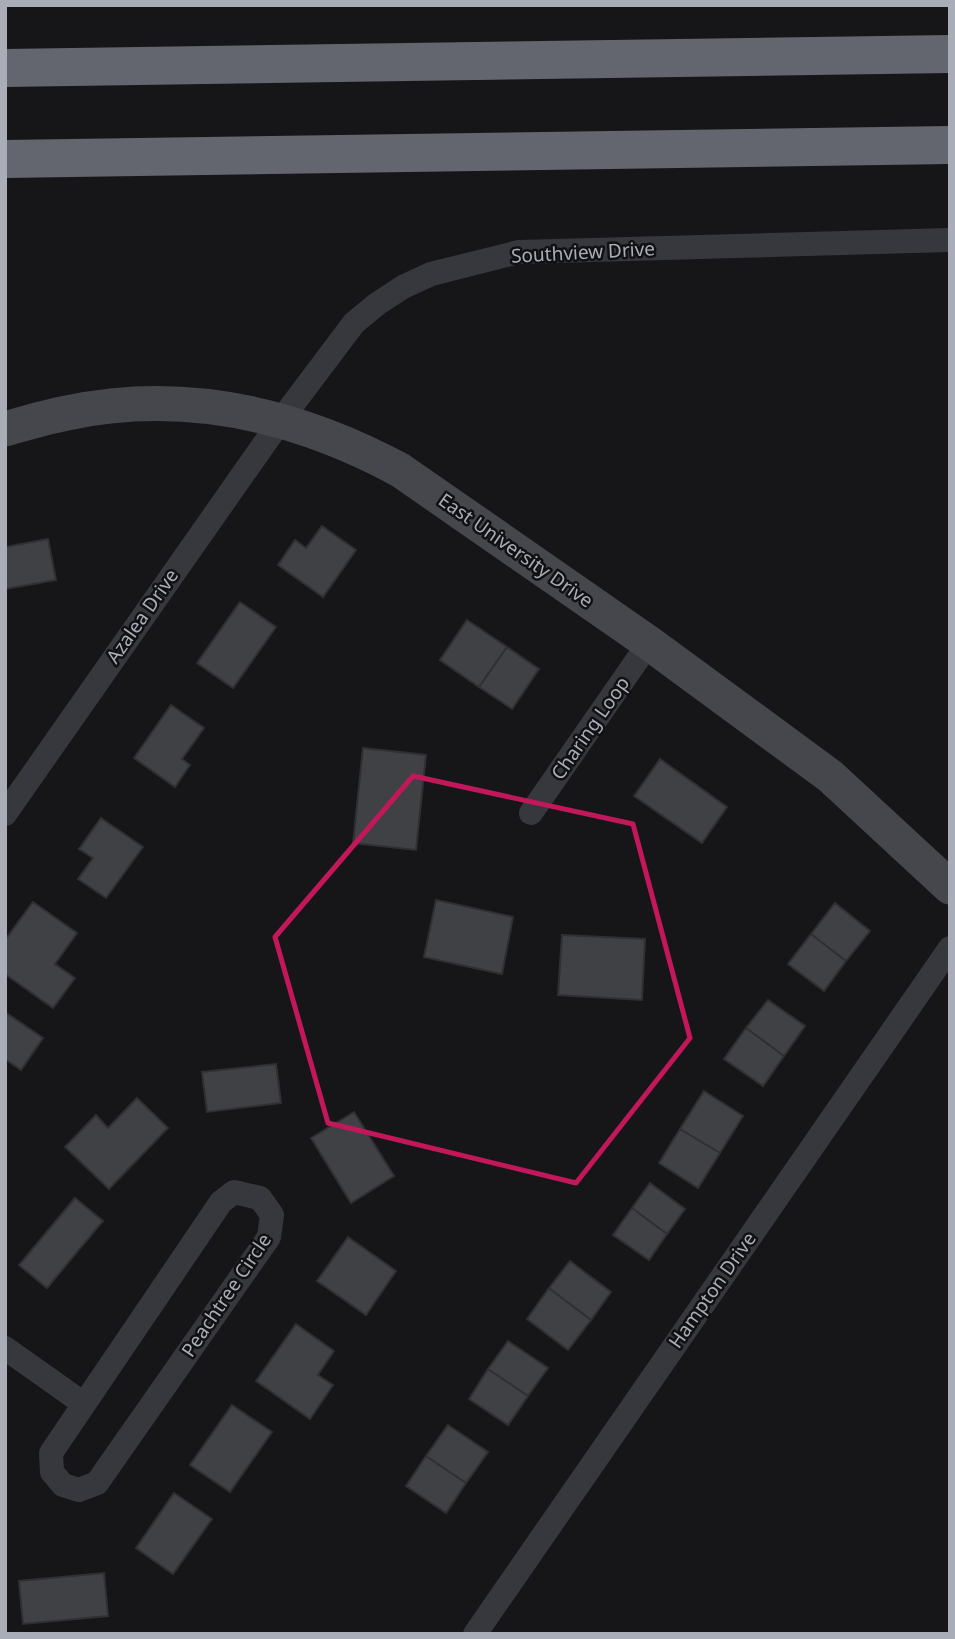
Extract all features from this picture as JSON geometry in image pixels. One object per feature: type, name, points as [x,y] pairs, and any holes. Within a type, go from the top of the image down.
[{"type":"highway","points":[[5,68],[950,54]]},
{"type":"highway","points":[[5,159],[950,145]]},
{"type":"main road","name":"East University Drive","points":[[5,429],[67,413],[138,404],[220,408],[281,420],[332,437],[400,470],[649,643],[830,776],[950,887]]},
{"type":"street","name":"Southview Drive","points":[[281,420],[354,323],[385,298],[430,274],[519,252],[950,240]]},
{"type":"street","name":"Azalea Drive","points":[[5,814],[281,420]]},
{"type":"street","name":"Charing Loop","points":[[531,813],[649,643]]},
{"type":"street","name":"Hampton Drive","points":[[475,1634],[950,948]]},
{"type":"street","name":"Peachtree Circle","points":[[234,1192],[260,1198],[272,1215],[269,1237],[97,1483],[79,1490],[63,1485],[52,1472],[51,1453],[84,1404],[221,1202],[234,1192]]},
{"type":"street","points":[[5,1348],[84,1404]]},
{"type":"highlighted area","points":[[413,776],[633,824],[690,1038],[576,1183],[328,1123],[275,937]]},
{"type":"building","points":[[322,526],[356,550],[323,597],[278,565],[295,540],[306,548]]},
{"type":"building","points":[[48,539],[56,580],[5,589],[5,547]]},
{"type":"building","points":[[240,602],[276,627],[233,688],[197,663]]},
{"type":"building","points":[[467,620],[507,647],[479,687],[440,660]]},
{"type":"building","points":[[507,647],[539,669],[512,709],[479,687]]},
{"type":"building","points":[[171,705],[204,728],[182,759],[190,765],[175,787],[134,758]]},
{"type":"building","points":[[363,748],[426,755],[416,850],[353,843]]},
{"type":"building","points":[[660,759],[727,807],[702,843],[634,796]]},
{"type":"building","points":[[101,818],[143,847],[106,898],[78,879],[93,858],[79,849]]},
{"type":"building","points":[[436,900],[513,917],[502,974],[424,957]]},
{"type":"building","points":[[33,902],[77,933],[55,964],[75,978],[53,1008],[5,974],[5,940]]},
{"type":"building","points":[[835,903],[870,931],[846,961],[811,934]]},
{"type":"building","points":[[811,934],[846,961],[824,991],[788,964]]},
{"type":"building","points":[[562,935],[645,939],[642,1000],[558,995]]},
{"type":"building","points":[[768,1000],[805,1026],[784,1056],[746,1028]]},
{"type":"building","points":[[5,1012],[43,1038],[21,1070],[5,1059]]},
{"type":"building","points":[[746,1028],[784,1056],[763,1086],[724,1059]]},
{"type":"building","points":[[276,1064],[281,1103],[207,1112],[202,1072]]},
{"type":"building","points":[[704,1091],[743,1116],[720,1153],[680,1129]]},
{"type":"building","points":[[137,1098],[168,1128],[109,1189],[65,1147],[96,1115],[108,1128]]},
{"type":"building","points":[[354,1112],[394,1176],[351,1203],[311,1138]]},
{"type":"building","points":[[680,1129],[720,1153],[698,1188],[659,1163]]},
{"type":"building","points":[[650,1183],[685,1209],[667,1234],[632,1208]]},
{"type":"building","points":[[75,1198],[103,1221],[47,1288],[19,1265]]},
{"type":"building","points":[[632,1208],[667,1234],[649,1260],[613,1235]]},
{"type":"building","points":[[348,1237],[396,1271],[366,1315],[317,1281]]},
{"type":"building","points":[[570,1261],[611,1292],[591,1320],[549,1288]]},
{"type":"building","points":[[549,1288],[591,1320],[568,1350],[527,1319]]},
{"type":"building","points":[[296,1324],[334,1351],[318,1375],[333,1385],[310,1419],[256,1381]]},
{"type":"building","points":[[508,1341],[548,1368],[528,1396],[488,1369]]},
{"type":"building","points":[[488,1369],[528,1396],[508,1425],[469,1399]]},
{"type":"building","points":[[232,1405],[272,1432],[230,1492],[190,1465]]},
{"type":"building","points":[[448,1425],[488,1452],[466,1483],[426,1456]]},
{"type":"building","points":[[426,1456],[466,1483],[446,1513],[406,1486]]},
{"type":"building","points":[[174,1493],[212,1519],[173,1574],[136,1548]]},
{"type":"building","points":[[104,1573],[108,1616],[23,1624],[19,1581]]}]
